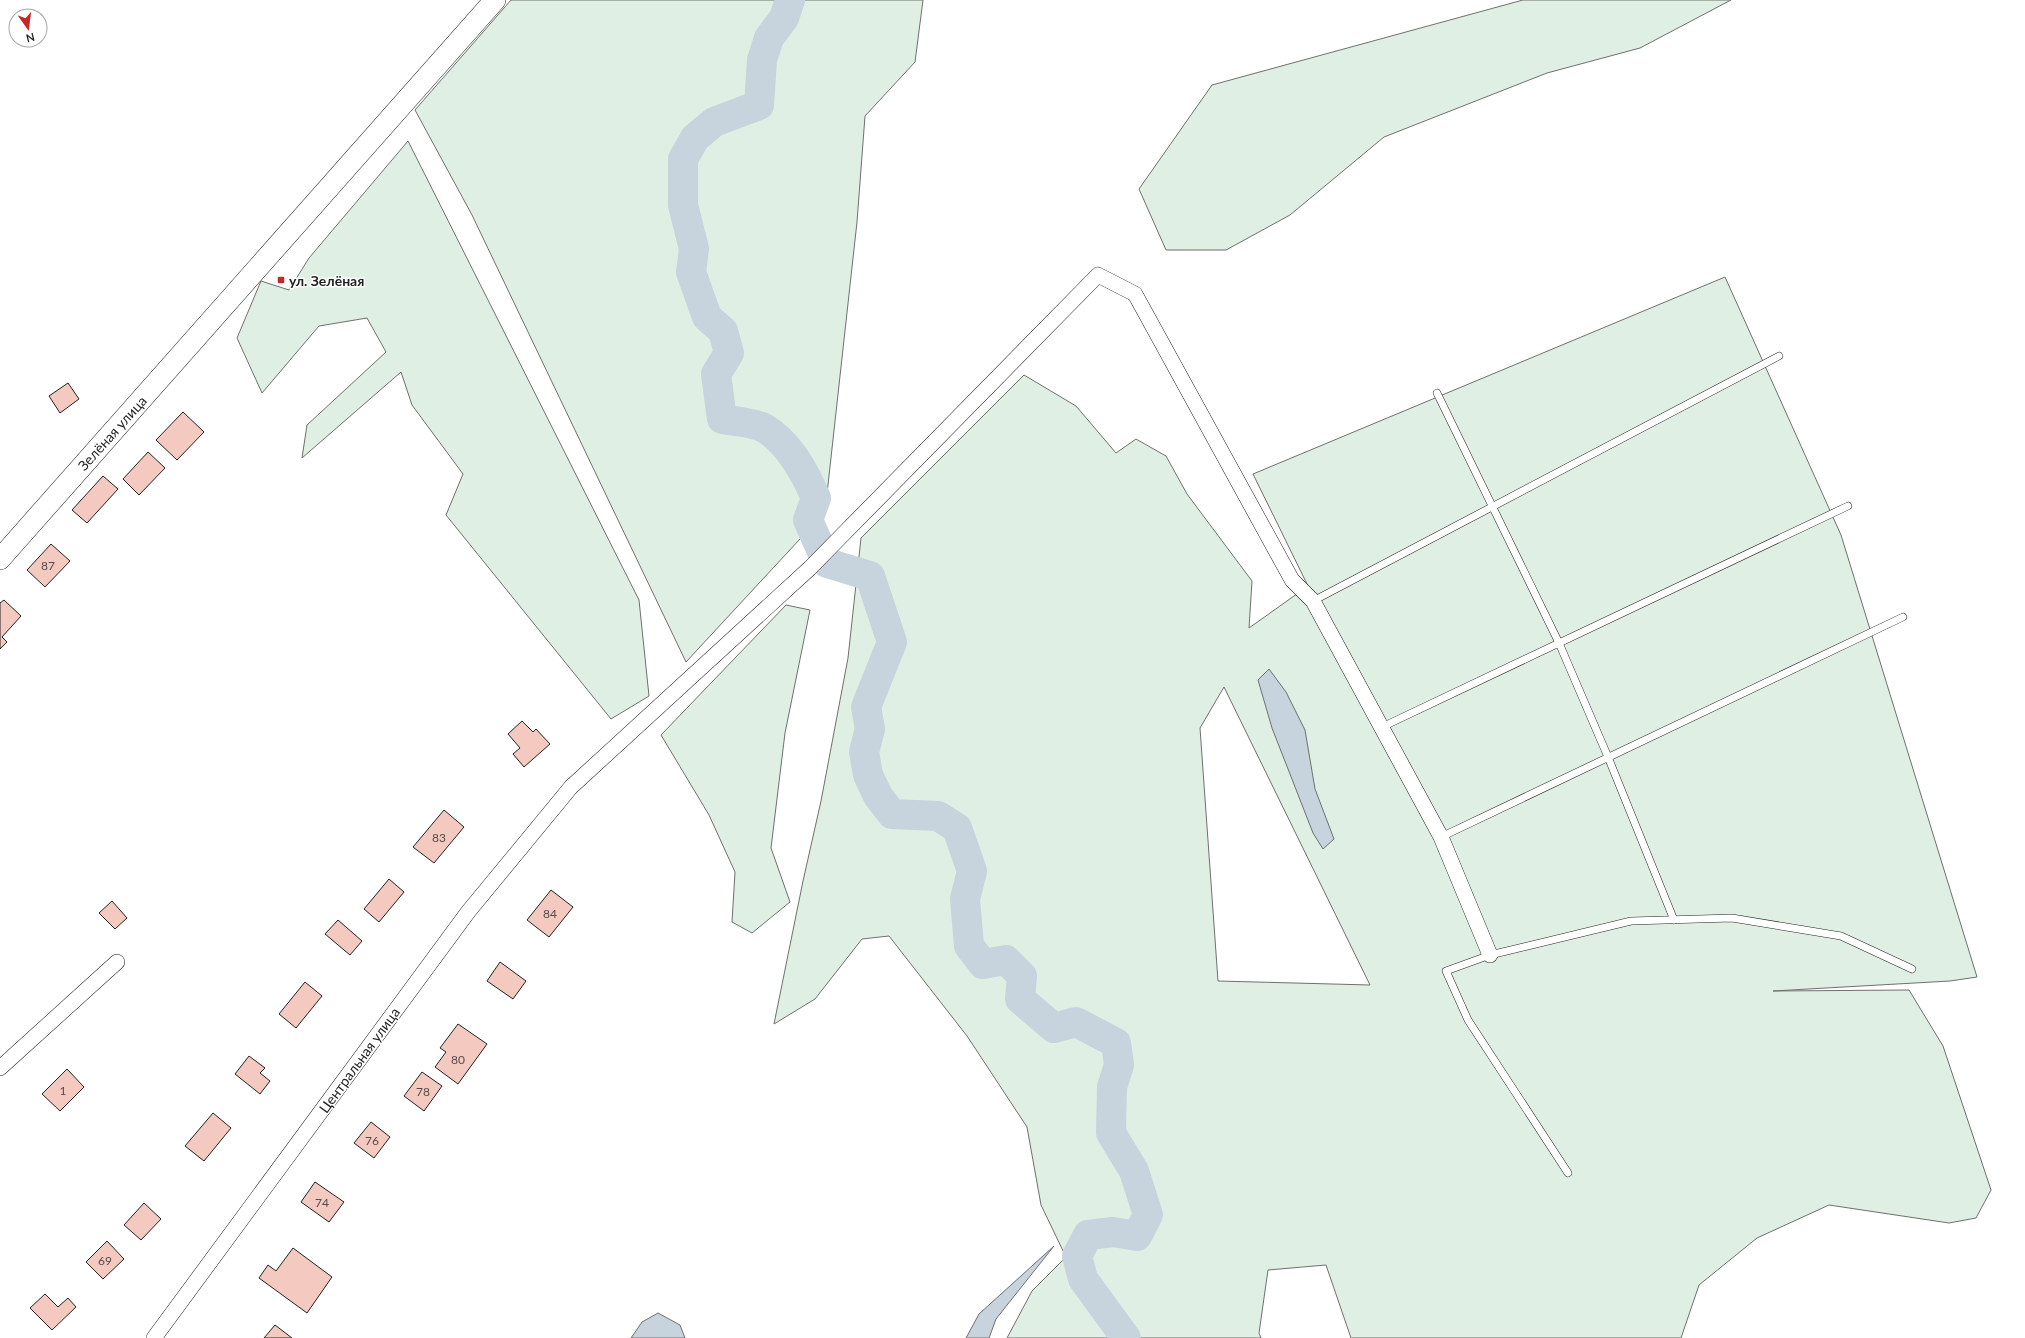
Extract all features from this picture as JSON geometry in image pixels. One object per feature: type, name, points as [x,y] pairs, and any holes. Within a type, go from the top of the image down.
[{"type":"main road","name":"Зелёная улица","points":[[0,559],[494,0]]},
{"type":"street","name":"Центральная улица","points":[[154,1338],[468,912],[571,787],[810,568],[1098,275],[1135,294],[1292,580],[1313,601]]},
{"type":"street","points":[[1313,601],[1441,836],[1490,955]]},
{"type":"street","points":[[0,1068],[117,962]]},
{"type":"lane","points":[[1313,601],[1779,356]]},
{"type":"lane","points":[[1437,393],[1559,643],[1608,757],[1674,920]]},
{"type":"lane","points":[[1382,727],[1848,506]]},
{"type":"lane","points":[[1441,836],[1903,617]]},
{"type":"lane","points":[[1568,1173],[1468,1020],[1446,971],[1490,955],[1631,921],[1732,918],[1841,936],[1912,970]]},
{"type":"green space","points":[[511,0],[923,0],[915,62],[865,116],[857,222],[825,512],[686,662],[472,215],[415,110]]},
{"type":"green space","points":[[1523,0],[1731,0],[1640,48],[1547,73],[1384,137],[1290,215],[1226,250],[1166,250],[1139,189],[1212,85]]},
{"type":"green space","points":[[408,141],[639,600],[649,696],[611,719],[446,515],[463,474],[412,405],[401,372],[302,458],[307,425],[386,352],[367,318],[319,326],[262,393],[237,338],[261,281],[289,290],[309,258]]},
{"type":"green space","points":[[1725,277],[1841,535],[1977,977],[1950,981],[1773,991],[1909,990],[1943,1046],[1991,1190],[1976,1218],[1949,1223],[1829,1205],[1757,1238],[1699,1285],[1681,1338],[1351,1338],[1326,1265],[1268,1270],[1259,1333],[1261,1338],[1007,1338],[1032,1291],[1066,1257],[1041,1205],[1027,1127],[967,1036],[889,936],[862,939],[815,999],[774,1024],[821,801],[848,658],[861,538],[1024,375],[1076,406],[1116,453],[1136,439],[1166,456],[1187,494],[1252,581],[1249,628],[1308,586],[1253,474]],"holes":[[[1224,687],[1370,985],[1218,981],[1200,728]]]},
{"type":"green space","points":[[786,605],[810,610],[785,733],[771,848],[790,902],[752,933],[732,922],[735,872],[709,815],[661,735]]},
{"type":"shaded area","points":[[1269,669],[1286,692],[1305,730],[1315,789],[1334,839],[1323,849],[1313,833],[1272,728],[1258,680]]},
{"type":"shaded area","points":[[1054,1246],[996,1319],[989,1338],[966,1338],[979,1314]]},
{"type":"shaded area","points":[[658,1313],[680,1325],[685,1338],[631,1338],[642,1322]]},
{"type":"building","points":[[68,383],[79,399],[60,413],[49,396]]},
{"type":"building","points":[[183,412],[204,432],[177,460],[156,440]]},
{"type":"building","points":[[148,452],[165,468],[139,495],[123,479]]},
{"type":"building","points":[[103,476],[118,489],[87,523],[72,510]]},
{"type":"building","points":[[51,544],[70,561],[45,587],[27,570]]},
{"type":"building","points":[[4,600],[21,616],[2,637],[7,642],[0,649],[0,603]]},
{"type":"building","points":[[522,721],[533,732],[536,729],[550,744],[524,767],[513,754],[520,748],[508,734]]},
{"type":"building","points":[[444,810],[464,827],[434,863],[413,847]]},
{"type":"building","points":[[389,879],[404,892],[379,922],[364,909]]},
{"type":"building","points":[[551,890],[573,907],[549,937],[527,920]]},
{"type":"building","points":[[112,901],[127,918],[115,929],[99,913]]},
{"type":"building","points":[[338,920],[362,941],[350,955],[325,934]]},
{"type":"building","points":[[500,962],[526,981],[513,999],[487,981]]},
{"type":"building","points":[[305,982],[322,996],[296,1028],[279,1014]]},
{"type":"building","points":[[458,1024],[487,1044],[458,1084],[435,1067],[446,1052],[440,1048]]},
{"type":"building","points":[[249,1056],[265,1068],[260,1073],[270,1081],[260,1094],[235,1074]]},
{"type":"building","points":[[67,1069],[84,1087],[60,1111],[42,1094]]},
{"type":"building","points":[[422,1072],[442,1086],[424,1111],[404,1096]]},
{"type":"building","points":[[213,1113],[231,1128],[204,1161],[185,1146]]},
{"type":"building","points":[[371,1122],[390,1137],[374,1158],[354,1143]]},
{"type":"building","points":[[315,1182],[344,1202],[329,1222],[301,1202]]},
{"type":"building","points":[[144,1203],[161,1219],[141,1240],[124,1225]]},
{"type":"building","points":[[107,1241],[124,1259],[103,1279],[86,1262]]},
{"type":"building","points":[[293,1248],[332,1277],[307,1313],[259,1278],[268,1265],[276,1271]]},
{"type":"building","points":[[45,1294],[58,1307],[68,1298],[76,1307],[52,1330],[30,1308]]},
{"type":"building","points":[[275,1325],[292,1338],[264,1338]]},
{"type":"waterway","points":[[790,0],[784,18],[769,38],[762,60],[759,105],[714,122],[695,138],[683,159],[683,205],[694,249],[691,272],[707,317],[723,331],[729,353],[716,374],[722,419],[760,426],[781,441],[789,450],[807,478],[816,498],[808,520],[827,563],[870,576],[892,642],[866,707],[870,729],[864,752],[868,775],[878,796],[892,814],[938,816],[957,828],[972,871],[965,899],[969,946],[983,964],[1006,960],[1022,976],[1020,999],[1054,1028],[1076,1022],[1116,1043],[1119,1065],[1112,1087],[1111,1133],[1134,1171],[1148,1215],[1137,1236],[1113,1232],[1088,1235],[1077,1256],[1083,1279],[1126,1338]]},
{"type":"place","name":"ул. Зелёная","points":[[281,280]]}]
